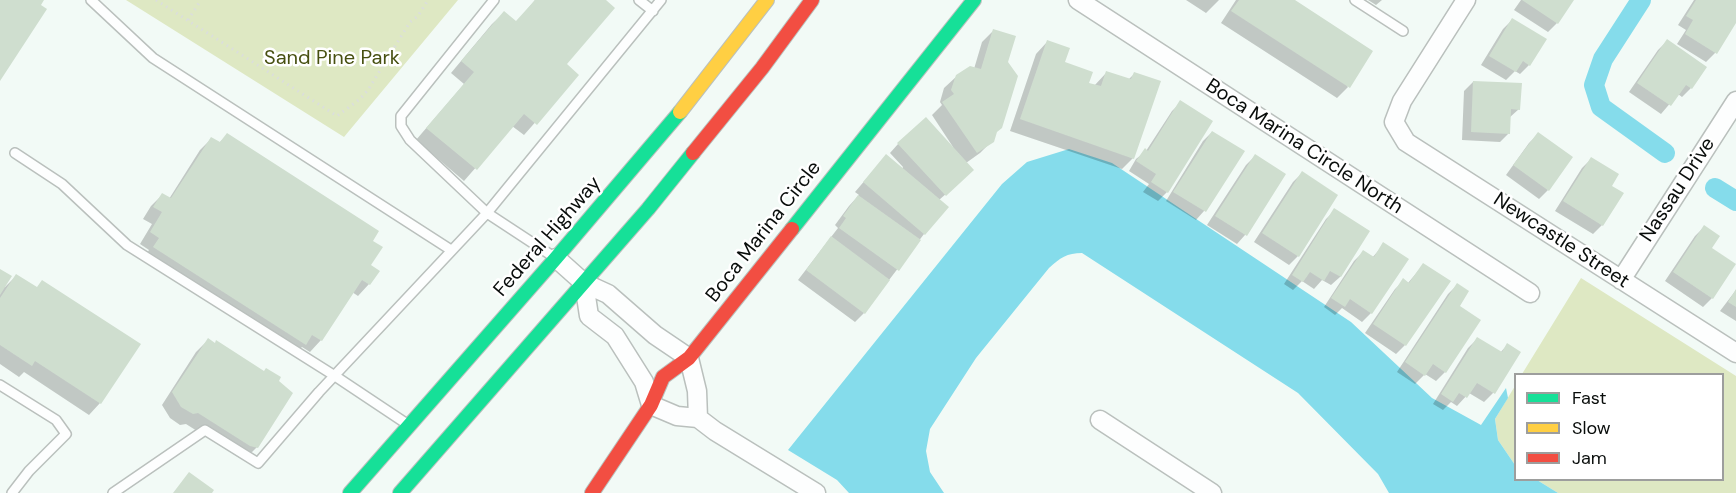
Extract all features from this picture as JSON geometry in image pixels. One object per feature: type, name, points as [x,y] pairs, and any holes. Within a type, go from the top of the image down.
[{"type":"main road","name":"Federal Highway","points":[[350,493],[556,258],[701,87],[767,0]]},
{"type":"main road","points":[[400,493],[584,283],[706,139],[812,0]]},
{"type":"main road","name":"Boca Marina Circle","points":[[592,493],[651,405],[663,377],[689,358],[974,0]]},
{"type":"street","name":"Boca Marina Circle North","points":[[1078,0],[1530,293]]},
{"type":"street","name":"Newcastle Street","points":[[1466,0],[1402,101],[1394,122],[1406,142],[1736,353]]},
{"type":"street","name":"Nassau Drive","points":[[1621,280],[1736,101]]},
{"type":"street","points":[[556,258],[584,283],[608,294],[655,335],[689,358],[697,391],[698,418]]},
{"type":"street","points":[[584,283],[589,316],[615,336],[644,382],[651,405],[677,416],[698,418],[714,431],[816,493]]},
{"type":"street","points":[[1100,420],[1212,493]]},
{"type":"lane","points":[[91,0],[153,58],[451,250]]},
{"type":"lane","points":[[494,0],[401,116],[401,126],[410,140],[487,213],[556,258]]},
{"type":"lane","points":[[639,0],[653,11]]},
{"type":"lane","points":[[113,493],[205,430],[258,463],[335,376],[487,213],[661,0]]},
{"type":"lane","points":[[1355,0],[1403,31]]},
{"type":"lane","points":[[15,153],[63,184],[127,245],[409,425]]},
{"type":"lane","points":[[0,385],[56,420],[66,434],[28,471],[12,493]]},
{"type":"path","points":[[156,0],[336,116],[360,99],[368,90],[410,22],[418,16],[428,0]]},
{"type":"path","points":[[188,21],[201,0]]},
{"type":"green space","name":"Sand Pine Park","points":[[126,0],[458,0],[344,137]]},
{"type":"green space","points":[[1581,278],[1736,376],[1736,493],[1558,493],[1539,481],[1724,481],[1724,373],[1523,373]]},
{"type":"green space","points":[[1514,388],[1514,464],[1498,440],[1495,419]]},
{"type":"water","points":[[1069,149],[1112,163],[1351,322],[1432,398],[1481,425],[1506,388],[1508,398],[1495,419],[1498,440],[1514,464],[1514,481],[1539,481],[1558,493],[1389,493],[1378,474],[1298,393],[1082,253],[1064,257],[1049,268],[976,358],[930,429],[926,451],[930,472],[944,493],[849,493],[837,480],[788,450],[1002,184],[1027,162]]},
{"type":"building","points":[[0,0],[44,0],[41,5],[47,9],[0,81]]},
{"type":"building","points":[[535,0],[606,0],[615,8],[567,64],[579,75],[537,125],[524,114],[477,170],[426,128],[474,72],[461,61],[504,11],[516,21]]},
{"type":"building","points":[[1239,0],[1295,0],[1373,51],[1350,88],[1231,11]]},
{"type":"building","points":[[1522,0],[1574,0],[1558,24]]},
{"type":"building","points":[[1696,0],[1736,0],[1736,23],[1717,54],[1685,34],[1693,20],[1686,16]]},
{"type":"building","points":[[1512,18],[1547,39],[1530,66],[1523,61],[1516,72],[1489,56]]},
{"type":"building","points":[[993,29],[1016,36],[1008,62],[1018,76],[1002,128],[997,132],[994,142],[977,153],[942,102],[954,94],[951,90],[956,75],[970,66],[981,69]]},
{"type":"building","points":[[1667,39],[1707,67],[1692,89],[1686,85],[1671,106],[1637,83]]},
{"type":"building","points":[[1047,40],[1070,48],[1065,62],[1093,72],[1089,83],[1101,86],[1106,71],[1131,79],[1134,72],[1161,81],[1134,159],[1020,119]]},
{"type":"building","points":[[1473,81],[1522,83],[1520,110],[1511,109],[1510,134],[1471,132]]},
{"type":"building","points":[[1180,100],[1213,121],[1168,193],[1151,182],[1156,174],[1136,161],[1145,148],[1148,151]]},
{"type":"building","points":[[926,117],[974,170],[946,196],[897,143]]},
{"type":"building","points":[[1212,131],[1245,151],[1206,212],[1173,192]]},
{"type":"building","points":[[1538,132],[1573,157],[1549,191],[1513,165]]},
{"type":"building","points":[[227,133],[379,231],[373,241],[383,247],[371,265],[380,271],[370,285],[362,280],[322,341],[312,335],[306,345],[153,247],[159,238],[150,232],[162,212],[153,207],[162,193],[171,198],[211,137],[220,142]]},
{"type":"building","points":[[886,154],[949,207],[925,235],[863,182]]},
{"type":"building","points":[[1255,154],[1286,174],[1247,236],[1215,216]]},
{"type":"building","points":[[1591,157],[1619,174],[1612,186],[1624,193],[1603,226],[1563,201]]},
{"type":"building","points":[[1302,171],[1338,195],[1299,257],[1262,233]]},
{"type":"building","points":[[858,195],[921,240],[899,271],[839,228],[846,218],[843,216]]},
{"type":"building","points":[[1334,208],[1370,231],[1341,277],[1330,271],[1324,281],[1310,272],[1303,282],[1292,275]]},
{"type":"building","points":[[1704,225],[1720,236],[1712,248],[1736,264],[1713,299],[1673,272]]},
{"type":"building","points":[[831,236],[890,280],[865,314],[806,270]]},
{"type":"building","points":[[1383,242],[1409,259],[1372,314],[1350,299],[1345,307],[1331,298],[1363,250],[1374,257]]},
{"type":"building","points":[[1423,263],[1451,281],[1406,346],[1373,324],[1403,278],[1409,283]]},
{"type":"building","points":[[0,269],[12,276],[0,295]]},
{"type":"building","points":[[16,274],[37,287],[42,280],[141,344],[101,404],[35,361],[32,366],[0,345],[0,298]]},
{"type":"building","points":[[1457,283],[1469,291],[1460,306],[1481,320],[1446,373],[1433,364],[1425,376],[1405,362]]},
{"type":"building","points":[[1736,289],[1736,307],[1728,302]]},
{"type":"building","points":[[1477,337],[1502,352],[1507,343],[1521,352],[1495,394],[1477,383],[1467,398],[1459,393],[1453,402],[1441,394]]},
{"type":"building","points":[[208,338],[215,343],[216,340],[264,371],[266,368],[281,377],[279,381],[293,393],[258,448],[250,446],[198,413],[193,414],[181,407],[172,392]]},
{"type":"building","points":[[189,472],[214,490],[212,493],[173,493]]},
{"type":"waterway","points":[[1641,0],[1603,59],[1594,85],[1601,107],[1665,153]]},
{"type":"waterway","points":[[1715,188],[1736,201]]},
{"type":"traffic: fast","points":[[792,229],[974,0]]},
{"type":"traffic: fast","points":[[350,493],[556,258],[680,112]]},
{"type":"traffic: fast","points":[[400,493],[648,209],[693,153]]},
{"type":"traffic: slow","points":[[680,112],[767,0]]},
{"type":"traffic: jam","points":[[693,153],[762,68],[812,0]]},
{"type":"traffic: jam","points":[[592,493],[651,405],[663,377],[689,358],[792,229]]}]
